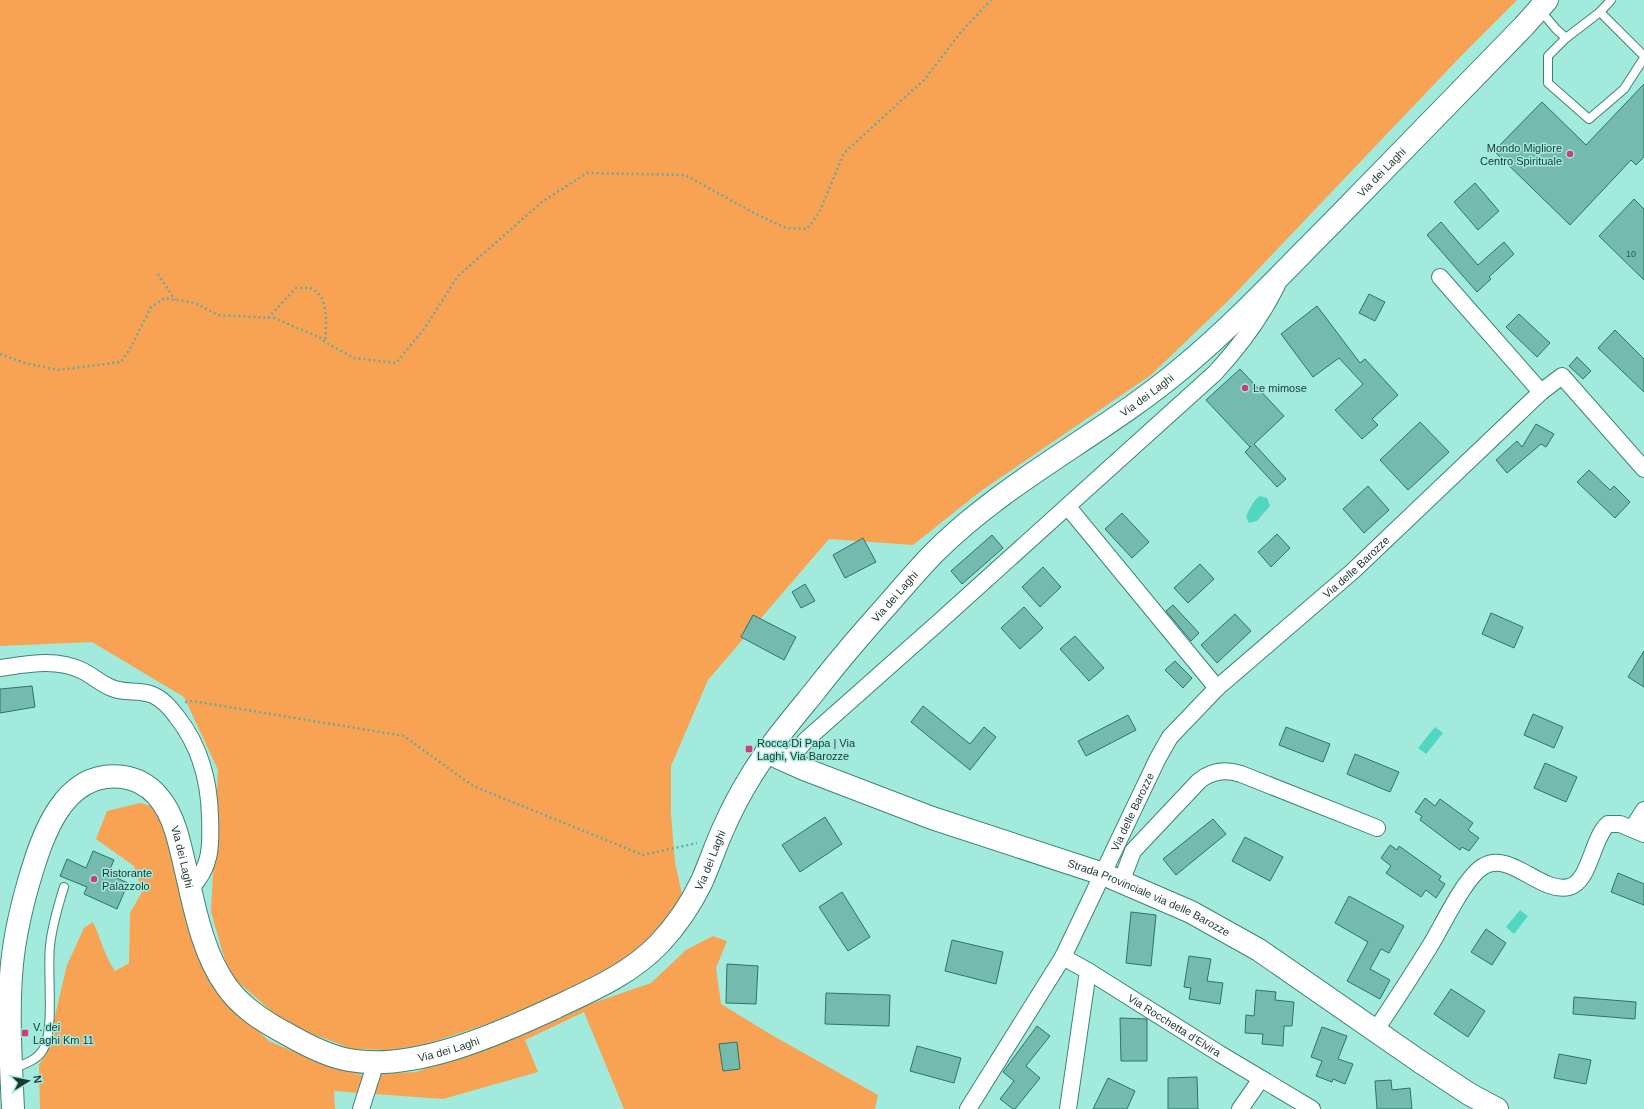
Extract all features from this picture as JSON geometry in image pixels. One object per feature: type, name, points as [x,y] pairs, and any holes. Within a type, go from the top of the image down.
[{"type":"main road","name":"Via dei Laghi","points":[[13,1109],[10,1020],[11,976],[18,926],[42,841],[54,815],[66,799],[87,783],[100,778],[121,777],[134,779],[146,785],[162,801],[174,823],[201,930],[211,959],[223,981],[240,1002],[264,1021],[318,1050],[344,1059],[376,1062],[402,1060],[428,1055],[484,1038],[598,988],[624,972],[657,946],[681,916],[701,882],[719,838],[740,795],[766,752],[842,657],[908,581],[942,545],[1001,497],[1150,394],[1181,370],[1283,272],[1543,5]]},
{"type":"main road","name":"Strada Provinciale via delle Barozze","points":[[766,752],[787,762],[932,818],[1112,878],[1191,912],[1259,950],[1375,1030],[1418,1062],[1468,1094],[1497,1109]]},
{"type":"street","points":[[787,762],[806,740],[1190,396],[1231,356],[1257,322],[1283,272]]},
{"type":"street","points":[[1440,277],[1541,392]]},
{"type":"street","name":"Via delle Barozze","points":[[1112,878],[1158,758],[1170,737],[1217,688],[1352,571],[1541,392],[1562,376],[1644,469]]},
{"type":"street","points":[[1068,506],[1217,688]]},
{"type":"street","points":[[0,668],[35,662],[63,665],[83,671],[112,689],[124,692],[135,691],[149,694],[167,705],[187,730],[198,751],[205,772],[210,803],[210,843],[204,874],[190,889]]},
{"type":"street","points":[[968,1109],[1112,878],[1133,851],[1199,781],[1207,775],[1218,771],[1230,771],[1241,774],[1377,828]]},
{"type":"street","points":[[1375,1030],[1431,945],[1456,901],[1477,870],[1488,864],[1500,863],[1555,887],[1568,888],[1573,886],[1580,879],[1605,827],[1608,824],[1615,823],[1638,831],[1644,810]]},
{"type":"street","name":"Via Rocchetta d'Elvira","points":[[1063,957],[1312,1109]]},
{"type":"street","points":[[1068,1109],[1088,971]]},
{"type":"street","points":[[361,1109],[376,1062]]},
{"type":"street","points":[[1240,1109],[1261,1079]]},
{"type":"street","points":[[1468,1094],[1484,1109]]},
{"type":"lane","points":[[1600,12],[1644,57],[1624,89],[1589,119],[1548,83],[1548,56],[1566,38],[1600,12],[1611,0]]},
{"type":"lane","points":[[1543,5],[1556,29],[1566,38]]},
{"type":"lane","points":[[12,1070],[32,1060],[43,1049],[46,1041],[49,1023],[50,945],[56,915],[64,887]]},
{"type":"path","points":[[0,354],[25,363],[58,370],[121,362],[131,347],[151,307],[165,298],[195,303],[218,315],[274,318],[321,338],[325,342],[354,358],[396,363],[424,329],[458,276],[543,201],[587,174],[685,175],[765,219],[786,228],[807,229],[819,213],[844,153],[924,80],[961,32],[991,0]]},
{"type":"path","points":[[158,274],[175,300]]},
{"type":"path","points":[[268,318],[296,288],[311,289],[322,298],[326,315],[325,342]]},
{"type":"path","points":[[167,705],[192,701],[404,736],[473,786],[643,855],[719,838]]},
{"type":"shaded area","points":[[0,0],[1517,0],[1462,55],[1227,302],[1151,375],[981,491],[913,545],[829,539],[708,680],[671,766],[671,814],[675,862],[683,899],[649,945],[609,973],[491,1023],[426,1044],[392,1050],[353,1049],[285,1023],[229,974],[211,912],[218,770],[184,697],[92,642],[0,646]]},
{"type":"shaded area","points":[[1260,496],[1267,498],[1270,506],[1257,521],[1249,523],[1246,517],[1247,514],[1254,502]]},
{"type":"shaded area","points":[[1435,727],[1443,733],[1426,754],[1418,748]]},
{"type":"shaded area","points":[[140,803],[152,806],[167,827],[230,1004],[269,1041],[309,1058],[361,1075],[416,1072],[477,1050],[564,1013],[651,983],[686,950],[713,936],[727,941],[716,968],[721,1004],[770,1034],[878,1095],[875,1109],[624,1109],[584,1012],[525,1040],[538,1072],[443,1099],[334,1091],[335,1109],[40,1109],[39,1065],[55,1038],[53,1024],[67,965],[84,928],[93,922],[105,953],[115,971],[129,963],[130,913],[142,892],[134,866],[96,839],[107,811]]},
{"type":"shaded area","points":[[1520,910],[1528,916],[1514,934],[1506,927]]},
{"type":"building","name":"Mondo Migliore Centro Spirituale","points":[[1644,84],[1644,157],[1636,165],[1631,160],[1570,225],[1494,151],[1542,102],[1586,145]]},
{"type":"building","points":[[1475,183],[1499,211],[1478,230],[1454,202]]},
{"type":"building","points":[[1634,199],[1644,209],[1644,280],[1599,236]]},
{"type":"building","points":[[1441,222],[1478,265],[1504,242],[1514,254],[1489,277],[1491,279],[1477,292],[1427,235]]},
{"type":"building","points":[[1369,294],[1385,302],[1375,321],[1359,313]]},
{"type":"building","points":[[1317,306],[1360,363],[1365,359],[1398,395],[1372,419],[1378,425],[1362,439],[1335,410],[1363,384],[1339,358],[1313,377],[1281,334]]},
{"type":"building","points":[[1519,314],[1550,343],[1537,357],[1506,327]]},
{"type":"building","points":[[1615,330],[1644,359],[1644,392],[1598,348]]},
{"type":"building","points":[[1577,357],[1591,371],[1583,379],[1569,366]]},
{"type":"building","points":[[1240,369],[1284,416],[1254,444],[1286,479],[1277,487],[1245,452],[1250,447],[1206,400]]},
{"type":"building","points":[[1420,422],[1449,452],[1408,490],[1380,460]]},
{"type":"building","points":[[1536,424],[1554,434],[1546,447],[1541,444],[1507,473],[1496,460],[1517,441],[1522,447]]},
{"type":"building","points":[[1589,470],[1610,490],[1614,486],[1630,502],[1615,518],[1577,482]]},
{"type":"building","points":[[1368,486],[1389,510],[1364,533],[1343,509]]},
{"type":"building","points":[[1122,513],[1149,542],[1132,558],[1105,529]]},
{"type":"building","points":[[1277,534],[1290,548],[1271,567],[1258,552]]},
{"type":"building","points":[[992,535],[1003,548],[962,584],[951,571]]},
{"type":"building","points":[[863,538],[876,562],[845,578],[833,555]]},
{"type":"building","points":[[1200,564],[1214,579],[1188,603],[1174,588]]},
{"type":"building","points":[[1043,567],[1061,587],[1040,607],[1022,587]]},
{"type":"building","points":[[805,584],[815,601],[801,608],[792,592]]},
{"type":"building","points":[[1173,605],[1199,633],[1191,641],[1166,611]]},
{"type":"building","points":[[1024,607],[1043,628],[1020,649],[1001,628]]},
{"type":"building","points":[[1491,613],[1523,627],[1514,648],[1482,634]]},
{"type":"building","points":[[1235,614],[1251,631],[1217,663],[1201,645]]},
{"type":"building","points":[[753,615],[796,637],[784,660],[741,637]]},
{"type":"building","points":[[1075,636],[1104,668],[1089,681],[1060,649]]},
{"type":"building","points":[[1644,651],[1644,687],[1628,677]]},
{"type":"building","points":[[1175,661],[1192,678],[1183,688],[1165,670]]},
{"type":"building","points":[[32,686],[35,707],[0,713],[0,689]]},
{"type":"building","points":[[923,706],[970,744],[984,727],[996,737],[970,770],[911,722]]},
{"type":"building","points":[[1533,714],[1563,727],[1554,748],[1524,735]]},
{"type":"building","points":[[1128,715],[1136,730],[1086,756],[1078,741]]},
{"type":"building","points":[[1286,727],[1330,744],[1323,762],[1279,745]]},
{"type":"building","points":[[1355,754],[1399,772],[1390,792],[1347,774]]},
{"type":"building","points":[[1545,763],[1577,777],[1566,802],[1534,788]]},
{"type":"building","points":[[1425,798],[1435,806],[1440,799],[1473,823],[1468,830],[1479,838],[1469,851],[1462,847],[1460,850],[1420,820],[1422,816],[1415,812]]},
{"type":"building","points":[[825,817],[842,844],[800,872],[782,845]]},
{"type":"building","points":[[1213,819],[1226,834],[1176,875],[1163,859]]},
{"type":"building","points":[[1245,837],[1283,857],[1270,881],[1232,861]]},
{"type":"building","points":[[1390,845],[1397,850],[1399,846],[1441,876],[1439,880],[1445,884],[1436,898],[1426,890],[1421,897],[1386,873],[1391,866],[1381,858]]},
{"type":"building","name":"Ristorante Palazzolo","points":[[93,851],[114,860],[108,874],[128,883],[117,909],[84,894],[87,887],[60,876],[67,859],[86,868]]},
{"type":"building","points":[[1618,873],[1644,884],[1644,905],[1611,892]]},
{"type":"building","points":[[842,892],[870,937],[848,951],[819,907]]},
{"type":"building","points":[[1349,896],[1404,926],[1389,953],[1381,949],[1370,969],[1390,980],[1380,999],[1347,981],[1368,942],[1335,923]]},
{"type":"building","points":[[1131,912],[1156,915],[1151,966],[1126,963]]},
{"type":"building","points":[[1486,929],[1506,943],[1492,965],[1471,952]]},
{"type":"building","points":[[952,940],[1003,952],[996,984],[945,971]]},
{"type":"building","points":[[1189,956],[1211,959],[1207,981],[1223,983],[1220,1004],[1189,999],[1191,988],[1184,987]]},
{"type":"building","points":[[727,964],[758,966],[756,1004],[726,1003]]},
{"type":"building","points":[[1451,989],[1485,1011],[1468,1037],[1434,1014]]},
{"type":"building","points":[[1256,990],[1276,992],[1275,1000],[1294,1002],[1292,1026],[1284,1026],[1283,1046],[1262,1044],[1263,1034],[1245,1033],[1246,1015],[1254,1016]]},
{"type":"building","points":[[826,993],[890,995],[889,1026],[825,1024]]},
{"type":"building","points":[[1574,997],[1636,1002],[1635,1019],[1573,1014]]},
{"type":"building","points":[[1120,1018],[1147,1019],[1147,1061],[1121,1061]]},
{"type":"building","points":[[1037,1026],[1050,1036],[1026,1066],[1040,1078],[1015,1109],[1013,1109],[1000,1099],[1014,1081],[1003,1072]]},
{"type":"building","points":[[1322,1027],[1347,1036],[1338,1059],[1353,1064],[1345,1084],[1333,1079],[1332,1082],[1316,1076],[1322,1061],[1311,1057]]},
{"type":"building","points":[[737,1042],[740,1069],[723,1071],[719,1044]]},
{"type":"building","points":[[917,1046],[961,1058],[954,1083],[910,1071]]},
{"type":"building","points":[[1559,1054],[1591,1060],[1586,1084],[1554,1078]]},
{"type":"building","points":[[1197,1077],[1198,1109],[1168,1109],[1168,1078]]},
{"type":"building","points":[[1108,1078],[1135,1091],[1127,1109],[1093,1109]]},
{"type":"building","points":[[1391,1080],[1392,1090],[1410,1088],[1412,1109],[1377,1109],[1375,1081]]},
{"type":"place","name":"Mondo Migliore Centro Spirituale","points":[[1570,154]]},
{"type":"place","name":"Le mimose","points":[[1245,388]]},
{"type":"place","name":"Rocca Di Papa | Via Laghi, Via Barozze","points":[[749,749]]},
{"type":"place","name":"Ristorante Palazzolo","points":[[94,879]]},
{"type":"place","name":"V. dei Laghi Km 11","points":[[25,1033]]}]
